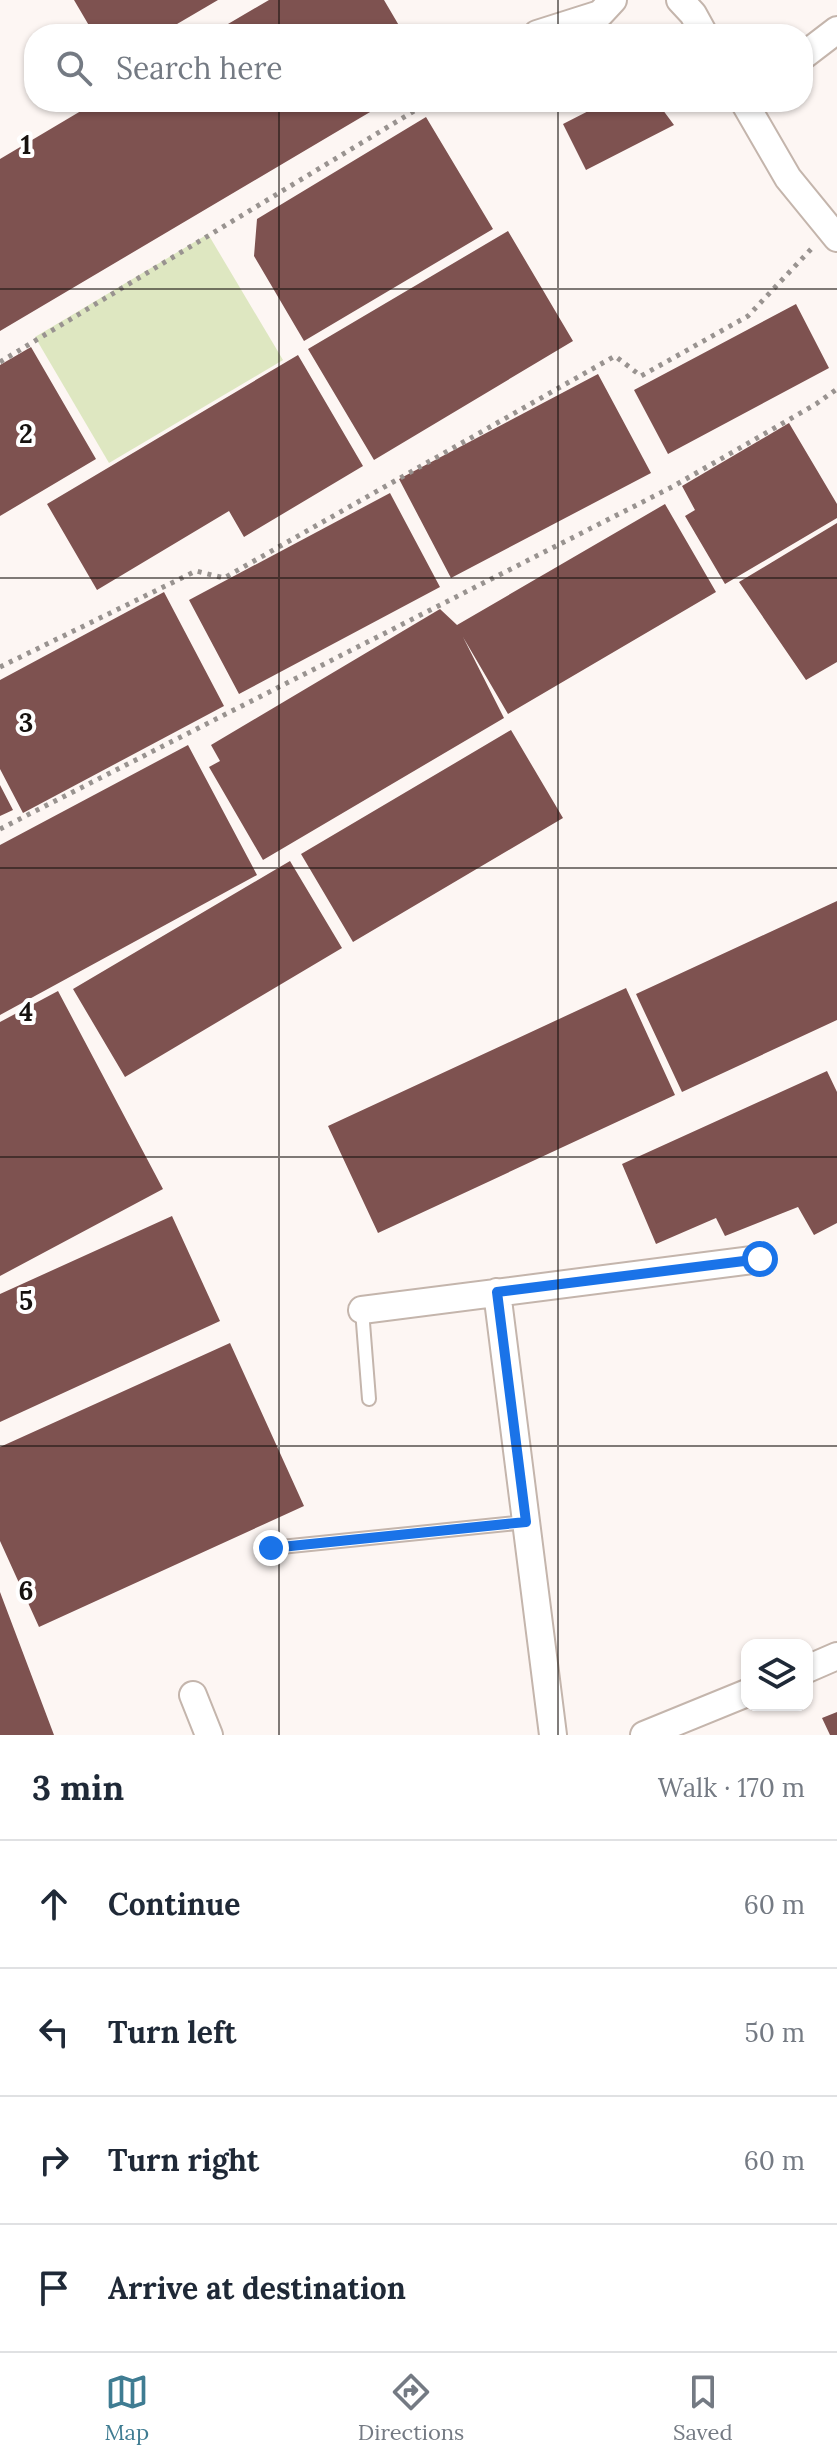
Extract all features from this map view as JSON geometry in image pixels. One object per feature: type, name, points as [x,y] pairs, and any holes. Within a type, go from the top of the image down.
[{"type":"street","points":[[568,24],[600,14],[613,0]]},
{"type":"street","points":[[680,0],[698,24]]},
{"type":"street","points":[[813,48],[837,30]]},
{"type":"street","points":[[750,112],[788,178],[833,234]]},
{"type":"street","points":[[362,1310],[760,1259]]},
{"type":"street","points":[[497,1292],[553,1735]]},
{"type":"street","points":[[813,1666],[837,1656]]},
{"type":"street","points":[[193,1695],[209,1735]]},
{"type":"street","points":[[644,1735],[741,1695]]},
{"type":"lane","points":[[362,1310],[369,1399]]},
{"type":"lane","points":[[271,1548],[526,1522]]},
{"type":"path","points":[[0,362],[412,112]]},
{"type":"path","points":[[0,667],[196,571],[224,578],[615,356],[641,376],[748,316],[833,234]]},
{"type":"path","points":[[0,829],[672,487],[837,389]]},
{"type":"green space","points":[[208,234],[283,360],[109,463],[35,337]]},
{"type":"building","points":[[74,0],[218,0],[177,24],[88,24]]},
{"type":"building","points":[[269,0],[384,0],[398,24],[228,24]]},
{"type":"building","points":[[79,112],[370,112],[0,331],[0,159]]},
{"type":"building","points":[[586,112],[664,112],[674,125],[586,170],[563,124]]},
{"type":"building","points":[[426,117],[493,229],[304,341],[254,256],[257,219]]},
{"type":"building","points":[[508,231],[573,341],[374,460],[308,349]]},
{"type":"building","points":[[796,304],[829,368],[668,454],[634,390]]},
{"type":"building","points":[[31,347],[96,459],[0,516],[0,365]]},
{"type":"building","points":[[298,355],[363,466],[244,537],[229,511],[97,590],[47,504]]},
{"type":"building","points":[[598,374],[651,473],[451,578],[399,479]]},
{"type":"building","points":[[789,423],[837,504],[837,518],[725,584],[685,516],[695,510],[682,486]]},
{"type":"building","points":[[390,493],[440,587],[239,694],[189,600]]},
{"type":"building","points":[[665,504],[716,592],[508,714],[463,637],[504,718],[263,860],[209,767],[220,761],[211,745],[440,609],[457,625]]},
{"type":"building","points":[[837,523],[837,662],[806,680],[739,582]]},
{"type":"building","points":[[164,592],[224,706],[23,813],[0,769],[0,680]]},
{"type":"building","points":[[511,730],[563,818],[353,942],[301,854]]},
{"type":"building","points":[[188,745],[257,875],[0,1015],[0,845]]},
{"type":"building","points":[[0,785],[13,810],[0,816]]},
{"type":"building","points":[[290,861],[342,948],[125,1077],[73,989]]},
{"type":"building","points":[[837,901],[837,1020],[682,1092],[636,994]]},
{"type":"building","points":[[626,988],[675,1095],[378,1233],[328,1126]]},
{"type":"building","points":[[58,991],[163,1189],[0,1276],[0,1022]]},
{"type":"building","points":[[827,1071],[837,1092],[837,1223],[814,1235],[798,1207],[725,1236],[716,1218],[656,1244],[622,1164]]},
{"type":"building","points":[[172,1216],[220,1321],[0,1422],[0,1294]]},
{"type":"building","points":[[230,1343],[304,1506],[39,1627],[0,1541],[0,1447]]},
{"type":"building","points":[[0,1592],[54,1735],[0,1735]]},
{"type":"building","points":[[837,1712],[837,1735],[830,1735],[822,1718]]},
{"type":"route","points":[[271,1548],[526,1522],[497,1292],[760,1259]]}]
